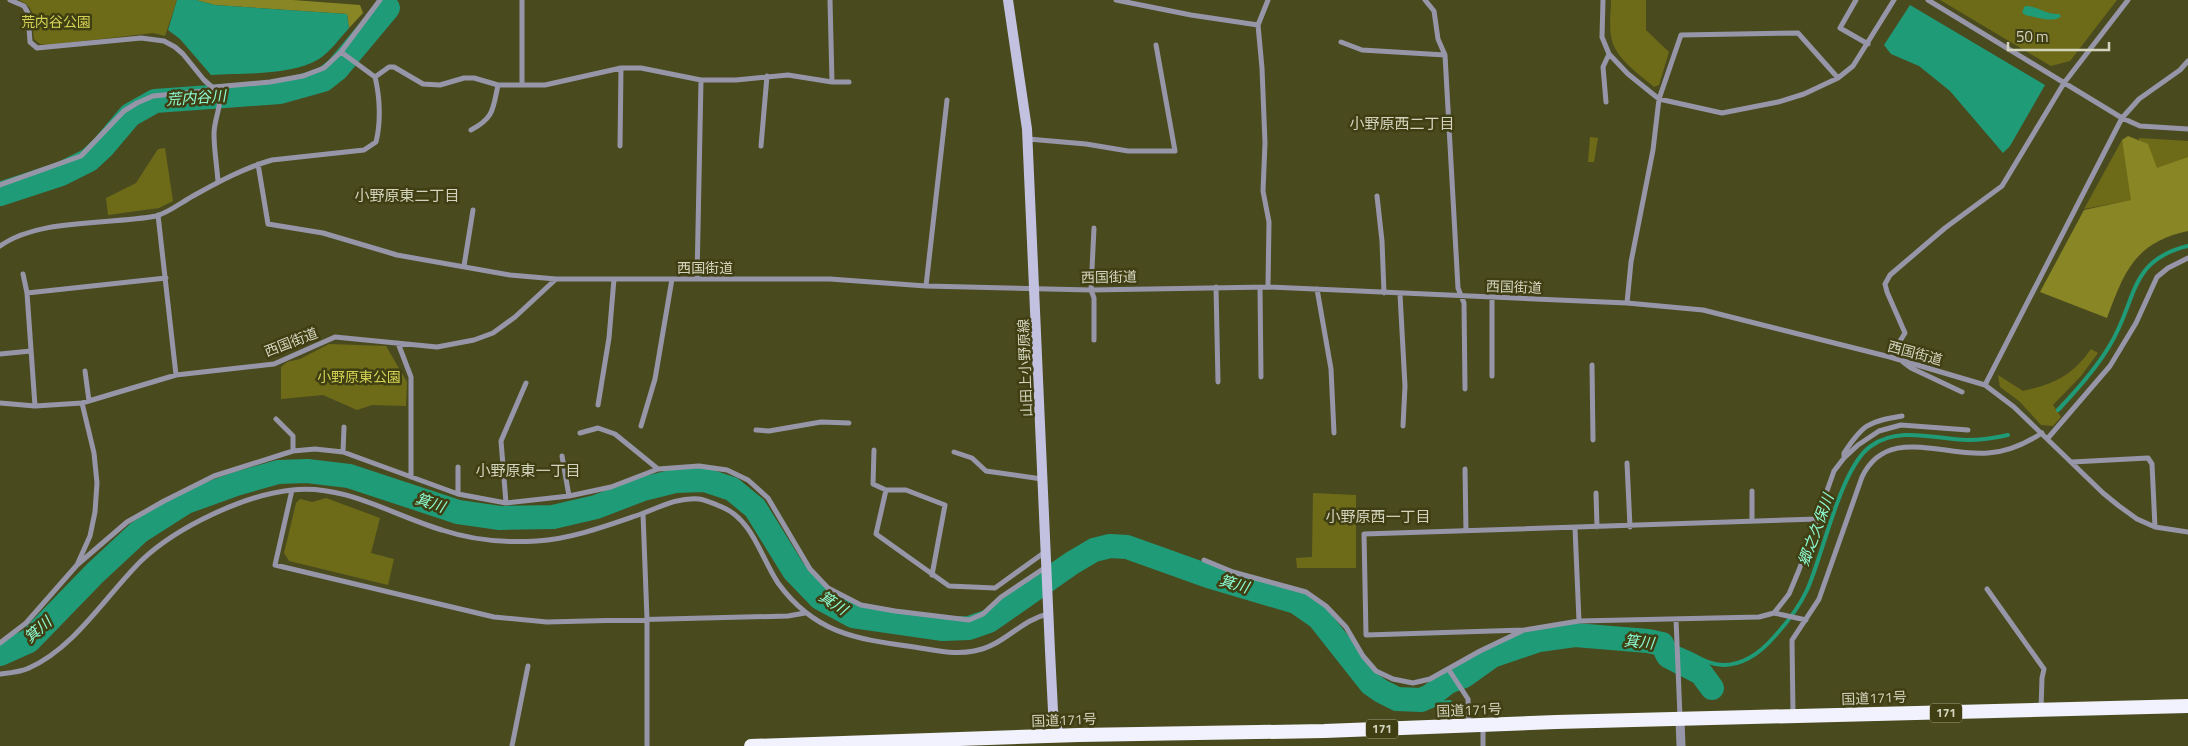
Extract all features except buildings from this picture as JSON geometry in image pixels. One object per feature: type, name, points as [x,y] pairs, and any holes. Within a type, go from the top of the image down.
[{"type":"highway","name":"国道171号","points":[[750,746],[1060,741],[1469,726],[2188,706]]},
{"type":"main road","name":"山田上小野原線","points":[[1008,0],[1022,86],[1028,139],[1053,711],[1060,741]]},
{"type":"street","points":[[10,0],[24,6],[28,13],[30,42],[37,48],[141,38],[153,39],[175,47],[204,80],[220,94],[214,134],[218,182]]},
{"type":"street","points":[[0,185],[81,156],[124,112],[137,103],[153,96],[205,91],[214,87],[270,82],[304,76],[324,68],[341,52],[380,0]]},
{"type":"street","points":[[522,0],[522,85]]},
{"type":"street","points":[[830,0],[832,82]]},
{"type":"street","points":[[1116,0],[1191,15],[1258,25]]},
{"type":"street","points":[[1268,0],[1258,25],[1262,68],[1263,191],[1269,222],[1268,287]]},
{"type":"street","points":[[1425,0],[1434,11],[1438,39],[1445,55],[1458,288],[1464,303],[1465,389]]},
{"type":"street","points":[[1603,0],[1602,37],[1609,54],[1628,74],[1659,99],[1722,113],[1778,102],[1804,94],[1838,78],[1853,66],[1894,0]]},
{"type":"street","points":[[1856,0],[1840,28],[1868,44]]},
{"type":"street","points":[[1928,0],[2122,118],[2140,126],[2188,129]]},
{"type":"street","points":[[1890,357],[1905,332],[1887,292],[1885,284],[1890,275],[1945,228],[2002,186],[2064,83],[2128,0]]},
{"type":"street","points":[[1627,303],[1632,262],[1653,150],[1659,99],[1681,35],[1798,32],[1838,78]]},
{"type":"street","points":[[1342,42],[1362,50],[1445,55]]},
{"type":"street","points":[[1028,139],[1086,144],[1128,151],[1175,151],[1156,45]]},
{"type":"street","points":[[0,246],[6,241],[38,230],[158,215],[218,182],[258,164],[272,160],[364,150],[376,142],[379,123],[378,90],[375,77],[341,52]]},
{"type":"street","points":[[1606,102],[1602,67],[1609,54]]},
{"type":"street","points":[[1985,385],[2122,118],[2139,99],[2180,70],[2188,61]]},
{"type":"street","points":[[375,77],[389,67],[394,67],[423,84],[440,85],[464,78],[474,78],[498,85],[544,85],[621,68],[641,68],[701,80],[736,80],[788,75],[832,82],[849,82]]},
{"type":"street","points":[[620,146],[621,68]]},
{"type":"street","points":[[761,146],[767,76]]},
{"type":"street","points":[[697,279],[701,80]]},
{"type":"street","points":[[471,130],[483,124],[492,114],[498,85]]},
{"type":"street","points":[[926,286],[947,100]]},
{"type":"street","points":[[258,164],[268,224],[323,233],[397,255],[510,275],[556,279]]},
{"type":"street","points":[[1376,196],[1382,241],[1384,293]]},
{"type":"street","points":[[464,266],[473,210]]},
{"type":"street","points":[[158,215],[176,375]]},
{"type":"street","points":[[1094,228],[1091,290],[1094,298],[1094,340]]},
{"type":"street","points":[[2048,438],[2095,386],[2136,323],[2157,277],[2168,268],[2188,258]]},
{"type":"street","points":[[23,274],[27,293],[35,406]]},
{"type":"street","points":[[27,293],[166,278]]},
{"type":"street","name":"西国街道","points":[[0,403],[35,406],[82,403],[176,375],[274,364],[335,336],[437,347],[474,340],[493,333],[530,305],[556,279],[830,279],[926,286],[1091,290],[1268,287],[1627,303],[1703,310],[1890,357],[1985,385],[2000,395],[2048,438],[2110,500],[2137,519],[2155,527],[2188,532]]},
{"type":"street","points":[[598,405],[609,338],[614,279]]},
{"type":"street","points":[[641,426],[655,379],[672,279]]},
{"type":"street","points":[[1216,287],[1218,382]]},
{"type":"street","points":[[1260,287],[1261,377]]},
{"type":"street","points":[[1317,289],[1331,369],[1334,433]]},
{"type":"street","points":[[1400,294],[1405,386],[1403,426]]},
{"type":"street","points":[[1492,298],[1492,376]]},
{"type":"street","points":[[398,343],[411,377],[411,477]]},
{"type":"street","points":[[0,354],[31,351]]},
{"type":"street","points":[[1900,360],[1911,368],[1962,392]]},
{"type":"street","points":[[1592,365],[1594,440]]},
{"type":"street","points":[[86,371],[89,401]]},
{"type":"street","points":[[506,503],[501,441],[526,383]]},
{"type":"street","points":[[76,566],[90,536],[96,512],[97,482],[94,453],[82,403]]},
{"type":"street","points":[[1844,458],[1844,454],[1854,439],[1869,424],[1902,416],[1896,426]]},
{"type":"street","points":[[276,419],[293,436],[292,451]]},
{"type":"street","points":[[756,430],[769,432],[821,422],[849,423]]},
{"type":"street","points":[[1774,613],[1795,582],[1834,472],[1844,458],[1874,434],[1896,426],[1909,425],[1968,430]]},
{"type":"street","points":[[343,452],[344,427]]},
{"type":"street","points":[[580,434],[598,428],[615,434],[658,469]]},
{"type":"street","points":[[1793,717],[1792,640],[1803,619],[1815,606],[1826,583],[1866,467],[1876,456],[1902,446],[1968,453],[1996,452],[2016,447],[2042,433]]},
{"type":"street","points":[[874,450],[873,484],[886,490],[906,490],[945,504],[932,575]]},
{"type":"street","points":[[0,643],[3,638],[26,623],[76,566],[127,522],[214,476],[292,451],[343,452],[458,494],[506,503],[569,496],[611,486],[658,469],[699,466],[727,470],[748,480],[768,498],[810,569],[828,588],[861,605],[904,612],[969,620],[983,614],[1001,597],[1046,569]]},
{"type":"street","points":[[954,452],[972,458],[986,471],[1043,479]]},
{"type":"street","points":[[562,456],[569,496]]},
{"type":"street","points":[[2072,462],[2148,458],[2152,464],[2155,527]]},
{"type":"street","points":[[1627,463],[1630,527]]},
{"type":"street","points":[[458,467],[458,494]]},
{"type":"street","points":[[1465,468],[1466,531]]},
{"type":"street","points":[[292,490],[275,565],[494,617],[547,622],[788,616],[805,613]]},
{"type":"street","points":[[0,674],[29,668],[62,647],[143,559],[184,528],[250,498],[292,490],[324,490],[353,497],[442,531],[490,541],[539,541],[583,532],[643,514],[672,501],[699,499],[725,508],[745,524],[778,583],[805,613],[840,632],[861,640],[952,652],[975,651],[1000,643],[1037,616],[1048,614]]},
{"type":"street","points":[[886,490],[876,534],[949,586],[995,588],[1045,552]]},
{"type":"street","points":[[1752,491],[1752,520]]},
{"type":"street","points":[[1596,493],[1597,528]]},
{"type":"street","points":[[643,514],[647,619],[647,746]]},
{"type":"street","points":[[1803,619],[1774,613],[1759,616],[1579,621],[1524,630],[1366,635],[1364,534],[1630,527],[1752,520],[1817,519]]},
{"type":"street","points":[[1576,528],[1579,621]]},
{"type":"street","points":[[1204,560],[1233,572],[1306,592],[1326,606],[1346,627],[1363,656],[1376,671],[1393,680],[1413,683],[1430,680],[1480,651],[1511,638],[1524,630]]},
{"type":"street","points":[[1987,589],[2044,669],[2041,710]]},
{"type":"street","points":[[1676,619],[1681,746]]},
{"type":"street","points":[[512,746],[528,666]]},
{"type":"street","points":[[1449,670],[1468,699],[1469,726]]},
{"type":"street","points":[[1483,726],[1483,746]]},
{"type":"green space","name":"荒内谷公園","points":[[19,0],[177,0],[165,36],[153,33],[49,45],[40,44],[34,39],[32,12]]},
{"type":"green space","points":[[1611,0],[1646,0],[1646,30],[1669,52],[1659,85],[1654,87],[1628,64],[1613,44],[1610,32]]},
{"type":"green space","points":[[1940,0],[2117,0],[2070,61],[2051,66]]},
{"type":"green space","points":[[1590,137],[1598,138],[1594,162],[1588,162]]},
{"type":"green space","points":[[2139,138],[2188,141],[2188,184],[2137,181]]},
{"type":"green space","points":[[2122,140],[2132,200],[2084,209]]},
{"type":"green space","points":[[165,148],[173,201],[159,208],[108,215],[106,198],[136,183],[158,149]]},
{"type":"green space","name":"小野原東公園","points":[[329,344],[386,346],[407,382],[406,406],[372,405],[357,410],[323,395],[281,399],[281,367],[287,362],[300,359]]},
{"type":"green space","points":[[2091,349],[2098,353],[2081,376],[2053,405],[2061,417],[2053,426],[2041,425],[2019,401],[2000,387],[1998,375],[2023,391],[2053,382],[2062,378],[2077,366]]},
{"type":"green space","points":[[1313,493],[1356,495],[1356,568],[1297,568],[1296,558],[1312,557]]},
{"type":"green space","points":[[326,498],[380,518],[371,553],[394,559],[388,585],[289,561],[284,553],[296,503],[300,499],[312,502]]},
{"type":"shaded area","points":[[177,0],[196,0],[215,5],[347,14],[349,28],[327,53],[308,64],[266,73],[211,75],[180,39],[168,30]]},
{"type":"shaded area","points":[[196,0],[293,0],[360,5],[363,13],[349,28],[347,14],[215,5]]},
{"type":"shaded area","points":[[1910,5],[2045,85],[2010,146],[2003,153],[1950,91],[1919,66],[1891,54],[1884,45]]},
{"type":"shaded area","points":[[2025,6],[2061,16],[2051,20],[2025,15],[2022,12]]},
{"type":"shaded area","points":[[2128,136],[2148,144],[2157,168],[2188,157],[2188,231],[2155,243],[2134,261],[2119,287],[2107,318],[2040,292],[2084,210],[2131,200],[2122,140]]},
{"type":"waterway","name":"荒内谷川","points":[[0,194],[61,174],[89,160],[103,147],[130,115],[155,101],[280,92],[323,80],[337,69],[388,8]]},
{"type":"waterway","name":"郷之久保川","points":[[2058,410],[2086,379],[2105,354],[2119,329],[2137,284],[2144,272],[2154,261],[2169,252],[2188,246]]},
{"type":"waterway","name":"郷之久保川","points":[[1662,644],[1718,665],[1738,663],[1752,657],[1764,648],[1779,632],[1804,596],[1842,491],[1860,456],[1871,446],[1893,436],[1905,435],[1967,440],[1988,439],[2008,435]]},
{"type":"waterway","name":"箕川","points":[[0,654],[29,641],[95,573],[139,532],[186,502],[236,484],[278,472],[307,471],[349,476],[458,512],[500,518],[553,517],[596,507],[643,489],[675,481],[705,480],[732,489],[755,508],[794,571],[820,598],[853,616],[943,629],[969,628],[989,621],[1072,563],[1094,550],[1110,546],[1127,547],[1208,576],[1296,602],[1319,618],[1371,684],[1397,699],[1421,700],[1430,696],[1448,682],[1464,676],[1492,656],[1539,640],[1575,635],[1648,641],[1662,644],[1668,656],[1701,673],[1712,688]]},
{"type":"waterway","points":[[1414,700],[1426,704],[1450,702]]},
{"type":"district","name":"小野原西二丁目","points":[[1402,124]]},
{"type":"district","name":"小野原東二丁目","points":[[407,196]]},
{"type":"district","name":"小野原東一丁目","points":[[528,471]]},
{"type":"district","name":"小野原西一丁目","points":[[1378,517]]}]
